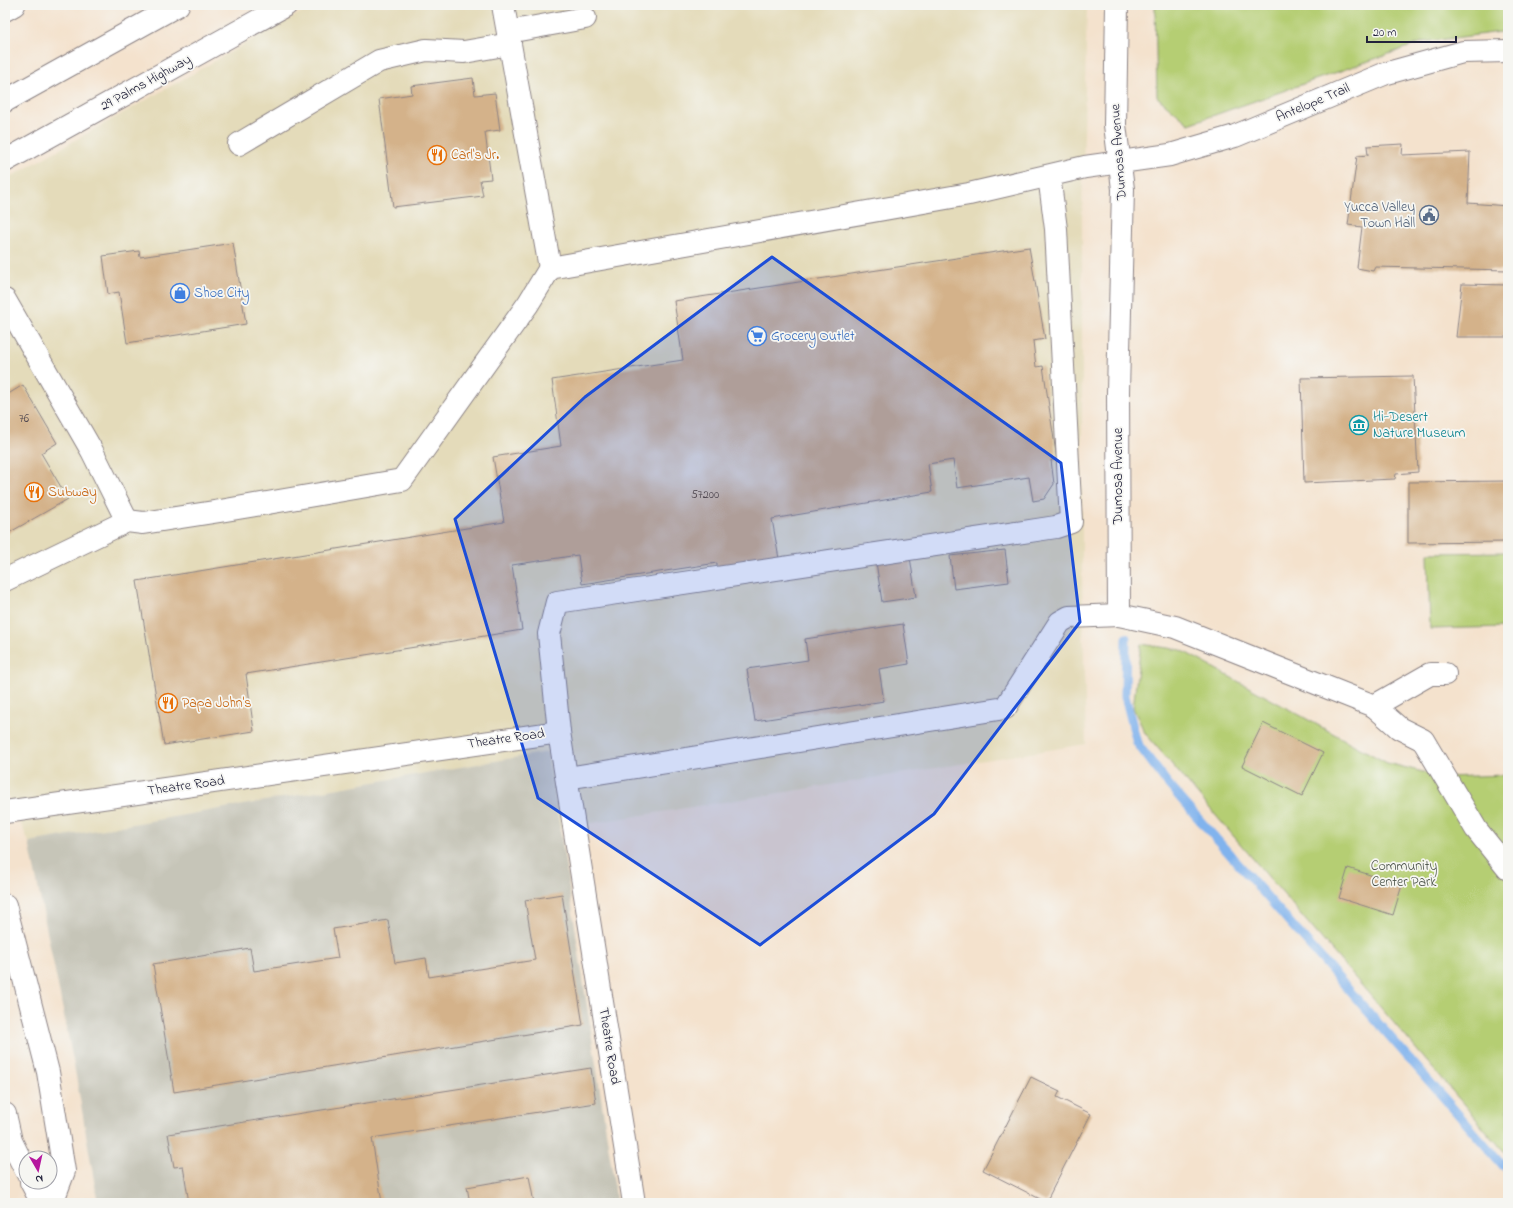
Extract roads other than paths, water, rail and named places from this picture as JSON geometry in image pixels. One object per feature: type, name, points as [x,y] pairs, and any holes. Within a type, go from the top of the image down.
[{"type":"street","points":[[5,10],[14,5]]},
{"type":"street","points":[[5,101],[178,5]]},
{"type":"street","name":"29 Palms Highway","points":[[5,161],[286,5]]},
{"type":"street","points":[[5,580],[127,521],[143,522],[220,511],[402,480],[528,304],[550,268],[503,5]]},
{"type":"street","name":"Dumosa Avenue","points":[[1117,5],[1116,125],[1123,189],[1118,392],[1119,615]]},
{"type":"street","points":[[239,144],[379,61],[426,50],[464,52],[509,38],[585,18]]},
{"type":"street","name":"Antelope Trail","points":[[550,268],[969,194],[1086,167],[1170,155],[1235,136],[1384,74],[1463,52],[1508,51]]},
{"type":"street","points":[[559,732],[548,634],[557,602],[1056,527],[1072,522],[1056,229],[1049,176]]},
{"type":"street","points":[[5,300],[92,451],[127,521]]},
{"type":"street","points":[[567,778],[1005,708],[1060,622],[1069,617],[1119,615],[1175,627],[1374,706],[1399,728],[1423,740],[1476,828],[1508,869]]},
{"type":"street","points":[[1374,706],[1430,674],[1445,674]]},
{"type":"street","name":"Theatre Road","points":[[5,812],[559,732],[634,1203]]},
{"type":"street","points":[[5,905],[48,1072],[64,1171],[52,1203]]},
{"type":"street","points":[[5,1114],[11,1141],[18,1155]]},
{"type":"street","points":[[35,1190],[42,1203]]},
{"type":"waterway","points":[[1126,638],[1125,696],[1137,743],[1168,784],[1508,1171]]},
{"type":"place","name":"Carl's Jr.","points":[[437,155]]},
{"type":"place","name":"Yucca Valley Town Hall","points":[[1429,215]]},
{"type":"place","name":"Shoe City","points":[[180,293]]},
{"type":"place","name":"Grocery Outlet","points":[[757,336]]},
{"type":"place","name":"Hi-Desert Nature Museum","points":[[1359,425]]},
{"type":"place","name":"Subway","points":[[34,492]]},
{"type":"place","name":"Papa John's","points":[[168,703]]},
{"type":"park label","name":"Community Center Park","points":[[1404,874]]}]
